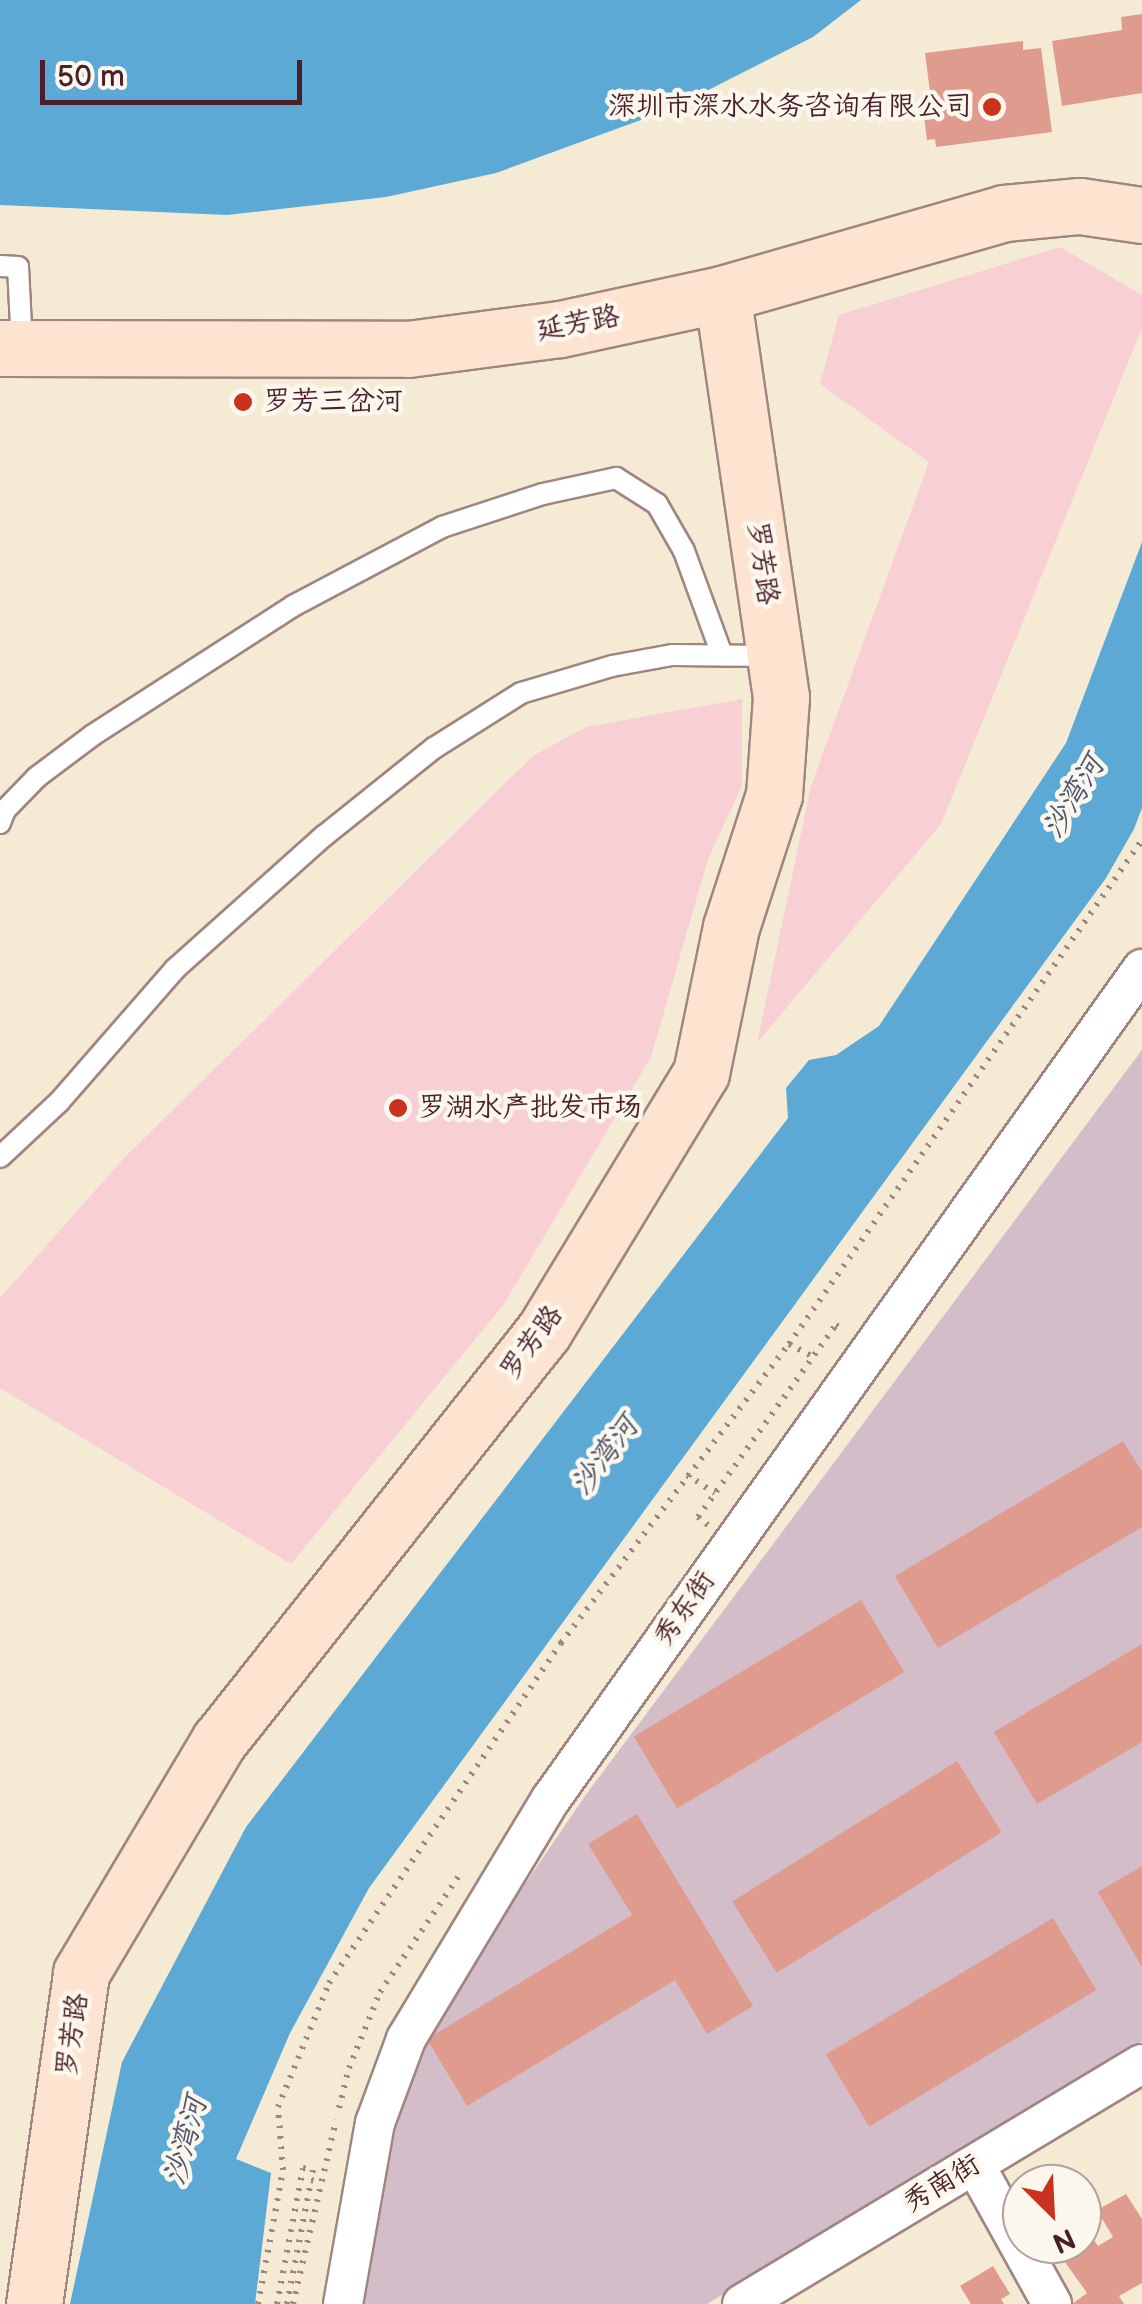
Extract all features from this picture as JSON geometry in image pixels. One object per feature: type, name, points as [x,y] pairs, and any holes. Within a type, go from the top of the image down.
[{"type":"main road","name":"延芳路","points":[[11,348],[408,349],[560,329],[722,294],[1004,214],[1080,206],[1142,215]]},
{"type":"main road","name":"罗芳路","points":[[34,2304],[82,1972],[219,1741],[544,1332],[701,1072],[732,927],[774,794],[781,697],[722,294]]},
{"type":"street","name":"秀东街","points":[[343,2304],[374,2122],[406,2040],[551,1799],[1142,968]]},
{"type":"street","name":"秀南街","points":[[742,2304],[1142,2064]]},
{"type":"street","points":[[975,2164],[1052,2304]]},
{"type":"lane","points":[[0,266],[18,267],[11,348]]},
{"type":"lane","points":[[0,823],[6,810],[37,777],[293,606],[442,527],[543,494],[616,478],[657,504],[684,552],[722,655]]},
{"type":"lane","points":[[0,1157],[59,1102],[174,968],[324,836],[434,748],[521,694],[628,663],[672,655],[775,656]]},
{"type":"path","points":[[258,2304],[283,2170],[278,2107],[329,1983],[550,1659],[790,1344],[1142,840]]},
{"type":"path","points":[[698,1518],[836,1325]]},
{"type":"path","points":[[790,1344],[812,1357]]},
{"type":"path","points":[[687,1475],[715,1493]]},
{"type":"path","points":[[278,2304],[302,2168],[313,2170],[287,2304]]},
{"type":"path","points":[[310,2180],[320,2182]]},
{"type":"path","points":[[270,2241],[288,2246]]},
{"type":"shaded area","points":[[1060,247],[1142,295],[1142,328],[941,824],[757,1043],[811,786],[929,462],[820,384],[839,315]]},
{"type":"shaded area","name":"罗湖水产批发市场","points":[[742,699],[742,786],[708,859],[651,1057],[504,1304],[291,1564],[0,1388],[0,1298],[124,1158],[533,756],[586,727]]},
{"type":"shaded area","points":[[1142,1050],[1142,2041],[707,2304],[355,2304],[386,2119],[416,2044],[585,1796]]},
{"type":"water","points":[[0,0],[861,0],[813,37],[671,109],[496,173],[386,197],[227,215],[0,205]]},
{"type":"water","name":"沙湾河","points":[[1142,542],[1142,808],[1134,829],[1106,878],[369,1888],[290,2033],[236,2159],[271,2173],[255,2304],[70,2304],[122,2062],[246,1827],[788,1118],[786,1088],[809,1060],[836,1055],[879,1026],[1066,743]]},
{"type":"building","points":[[1142,14],[1142,93],[1062,106],[1052,41],[1122,30],[1121,17]]},
{"type":"building","points":[[1023,41],[1023,50],[1041,48],[1052,132],[936,147],[935,139],[927,140],[921,94],[930,92],[925,53]]},
{"type":"building","points":[[1123,1441],[1142,1472],[1142,1527],[938,1648],[895,1576]]},
{"type":"building","points":[[861,1600],[904,1672],[677,1808],[634,1736]]},
{"type":"building","points":[[1142,1644],[1142,1742],[1037,1804],[994,1732]]},
{"type":"building","points":[[957,1761],[1002,1832],[777,1973],[732,1901]]},
{"type":"building","points":[[637,1814],[753,2006],[707,2034],[675,1980],[467,2106],[427,2039],[632,1915],[588,1844]]},
{"type":"building","points":[[1142,1866],[1142,1967],[1098,1892]]},
{"type":"building","points":[[1053,1918],[1096,1990],[869,2126],[826,2054]]},
{"type":"building","points":[[1126,2194],[1142,2219],[1142,2283],[1119,2296],[1124,2304],[1072,2304],[1087,2293],[1066,2264],[1102,2264],[1102,2244],[1113,2237],[1102,2218],[1102,2207]]},
{"type":"building","points":[[993,2266],[1010,2294],[1001,2299],[1004,2304],[971,2304],[960,2286]]},
{"type":"place","name":"深圳市深水水务咨询有限公司","points":[[992,107]]},
{"type":"place","name":"罗芳三岔河","points":[[243,402]]},
{"type":"place","name":"罗湖水产批发市场","points":[[398,1108]]}]
